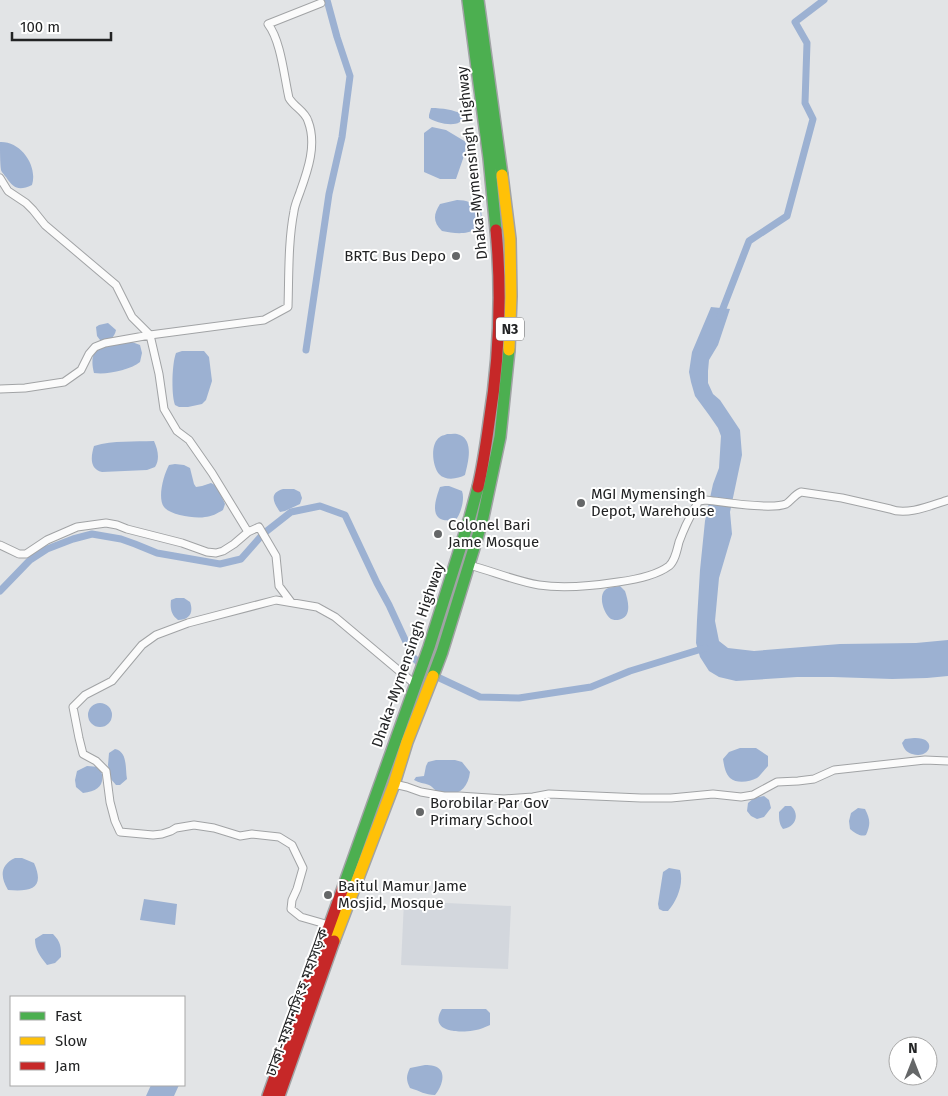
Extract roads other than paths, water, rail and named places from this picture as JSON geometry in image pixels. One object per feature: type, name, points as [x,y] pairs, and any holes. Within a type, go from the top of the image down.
[{"type":"highway","name":"Dhaka-Mymensingh Highway","points":[[268,1096],[429,647],[470,517],[483,467],[494,393],[499,320],[497,242],[489,158],[468,0]]},
{"type":"highway","name":"Dhaka-Mymensingh Highway","points":[[426,694],[442,652],[482,522],[500,437],[510,357],[510,239],[478,0]]},
{"type":"highway","name":"ঢাকা-ময়মনসিংহ মহাসড়ক","points":[[279,1096],[341,922],[426,694]]},
{"type":"street","points":[[304,0],[311,7]]},
{"type":"street","points":[[0,389],[24,388],[64,382],[81,370],[95,347],[105,343],[264,320],[288,307],[290,238],[294,209],[309,164],[311,134],[308,120],[292,104],[289,98],[274,31],[268,24],[321,3]]},
{"type":"street","points":[[0,178],[8,191],[26,203],[45,225],[116,285],[132,317],[150,335],[159,374],[164,409],[176,431],[189,440],[199,454],[248,532]]},
{"type":"street","points":[[469,565],[537,585],[560,588],[629,581],[651,575],[670,566],[694,508],[699,501],[706,500],[764,506],[777,505],[787,503],[795,494],[801,492],[842,498],[896,511],[907,511],[948,500]]},
{"type":"street","points":[[0,545],[18,554],[26,554],[47,540],[77,527],[106,523],[216,553],[234,544],[248,532],[259,528],[276,556],[280,586],[291,602]]},
{"type":"street","points":[[329,925],[301,918],[291,909],[292,900],[303,868],[292,845],[279,837],[252,834],[240,836],[214,828],[194,826],[176,828],[154,835],[120,832],[110,802],[106,772],[96,761],[83,754],[73,707],[85,696],[112,681],[142,645],[156,634],[188,623],[276,600],[317,606],[335,617],[416,685]]},
{"type":"street","points":[[394,784],[444,796],[504,799],[549,794],[641,798],[671,798],[714,794],[741,797],[753,795],[777,782],[814,779],[834,770],[925,760],[948,761]]},
{"type":"water","points":[[431,108],[452,110],[463,114],[462,119],[455,124],[438,122],[429,118]]},
{"type":"water","points":[[432,127],[446,130],[466,142],[465,153],[456,179],[440,179],[424,172],[424,133]]},
{"type":"water","points":[[0,142],[15,146],[26,156],[32,170],[32,185],[17,188],[3,174],[1,171]]},
{"type":"water","points":[[457,200],[470,202],[481,210],[480,225],[476,229],[470,232],[456,233],[442,231],[437,225],[435,215],[440,204]]},
{"type":"water","points":[[711,307],[730,309],[718,345],[709,360],[708,383],[713,394],[720,400],[740,430],[742,455],[730,512],[732,534],[719,578],[715,621],[719,641],[728,648],[754,651],[840,644],[916,643],[948,640],[948,676],[892,679],[797,677],[736,681],[719,677],[709,671],[700,657],[696,643],[700,570],[705,521],[713,484],[719,468],[721,436],[718,428],[695,396],[689,372],[692,352]]},
{"type":"water","points":[[108,323],[116,330],[114,336],[111,339],[100,340],[97,336],[96,327]]},
{"type":"water","points":[[132,342],[140,345],[142,353],[140,362],[118,371],[94,373],[92,363],[93,356],[97,350],[108,345]]},
{"type":"water","points":[[182,351],[204,351],[209,357],[212,381],[206,400],[202,404],[188,407],[175,405],[173,371],[176,353]]},
{"type":"water","points":[[448,434],[460,435],[469,447],[465,475],[459,478],[445,478],[439,474],[435,466],[433,449],[435,444],[437,440]]},
{"type":"water","points":[[154,441],[158,454],[158,461],[155,467],[147,470],[102,472],[93,465],[94,446],[116,442]]},
{"type":"water","points":[[175,464],[190,468],[196,487],[211,483],[217,486],[225,504],[223,510],[210,516],[195,517],[183,516],[167,510],[161,498],[163,480],[169,465]]},
{"type":"water","points":[[445,486],[462,491],[462,506],[455,521],[441,519],[435,512],[437,494],[440,487]]},
{"type":"water","points":[[283,489],[294,489],[300,492],[302,498],[300,504],[280,512],[274,495]]},
{"type":"water","points":[[620,586],[625,591],[628,612],[623,619],[613,620],[608,617],[604,609],[602,597],[606,589]]},
{"type":"water","points":[[184,598],[190,602],[191,613],[185,619],[178,620],[172,614],[171,600]]},
{"type":"water","points":[[100,703],[105,704],[111,710],[111,720],[105,726],[100,727],[95,726],[89,720],[88,715],[89,710],[95,704]]},
{"type":"water","points":[[905,739],[922,739],[929,744],[929,748],[924,754],[912,754],[904,747],[902,743]]},
{"type":"water","points":[[740,748],[756,748],[768,756],[768,766],[757,778],[740,782],[733,780],[727,774],[723,759],[729,752]]},
{"type":"water","points":[[115,749],[122,753],[126,765],[127,779],[120,785],[116,785],[110,778],[108,765],[109,753]]},
{"type":"water","points":[[436,760],[462,762],[470,772],[464,788],[456,793],[445,794],[429,785],[414,780],[416,777],[424,776],[428,762]]},
{"type":"water","points":[[87,766],[100,767],[102,782],[94,790],[83,793],[76,787],[75,780],[77,771]]},
{"type":"water","points":[[764,796],[769,800],[771,808],[764,817],[757,819],[747,811],[748,803],[754,798]]},
{"type":"water","points":[[785,806],[791,806],[796,816],[791,826],[783,829],[779,812]]},
{"type":"water","points":[[858,808],[865,809],[868,816],[869,828],[866,835],[860,835],[850,829],[851,813]]},
{"type":"water","points":[[15,858],[22,858],[34,863],[38,878],[34,887],[24,890],[8,890],[3,872],[6,864]]},
{"type":"water","points":[[669,868],[680,870],[681,881],[677,897],[671,907],[668,911],[663,911],[659,909],[658,904],[663,872]]},
{"type":"water","points":[[144,899],[177,904],[175,925],[140,920]]},
{"type":"water","points":[[43,934],[53,934],[59,942],[61,957],[55,963],[47,965],[37,950],[35,939]]},
{"type":"water","points":[[442,1009],[486,1009],[490,1013],[490,1025],[468,1031],[444,1028],[440,1024],[439,1018]]},
{"type":"water","points":[[425,1065],[433,1066],[441,1071],[440,1088],[435,1095],[425,1094],[410,1088],[408,1083],[407,1076],[410,1068]]},
{"type":"water","points":[[151,1086],[179,1086],[174,1096],[146,1096]]},
{"type":"waterway","points":[[306,350],[329,194],[342,137],[350,76],[327,0]]},
{"type":"waterway","points":[[720,316],[749,241],[787,216],[813,119],[805,103],[807,43],[795,22],[824,0]]},
{"type":"waterway","points":[[0,591],[30,560],[47,549],[73,539],[92,534],[121,539],[157,553],[220,564],[241,559],[263,534],[291,512],[320,506],[345,515],[413,657],[423,667]]},
{"type":"waterway","points":[[431,674],[480,697],[519,698],[591,687],[630,671],[705,648]]},
{"type":"place","name":"BRTC Bus Depo","points":[[456,256]]},
{"type":"place","name":"MGI Mymensingh Depot, Warehouse","points":[[581,503]]},
{"type":"place","name":"Colonel Bari Jame Mosque","points":[[438,534]]},
{"type":"place","name":"Borobilar Par Gov Primary School","points":[[420,812]]},
{"type":"place","name":"Baitul Mamur Jame Mosjid, Mosque","points":[[328,895]]}]
